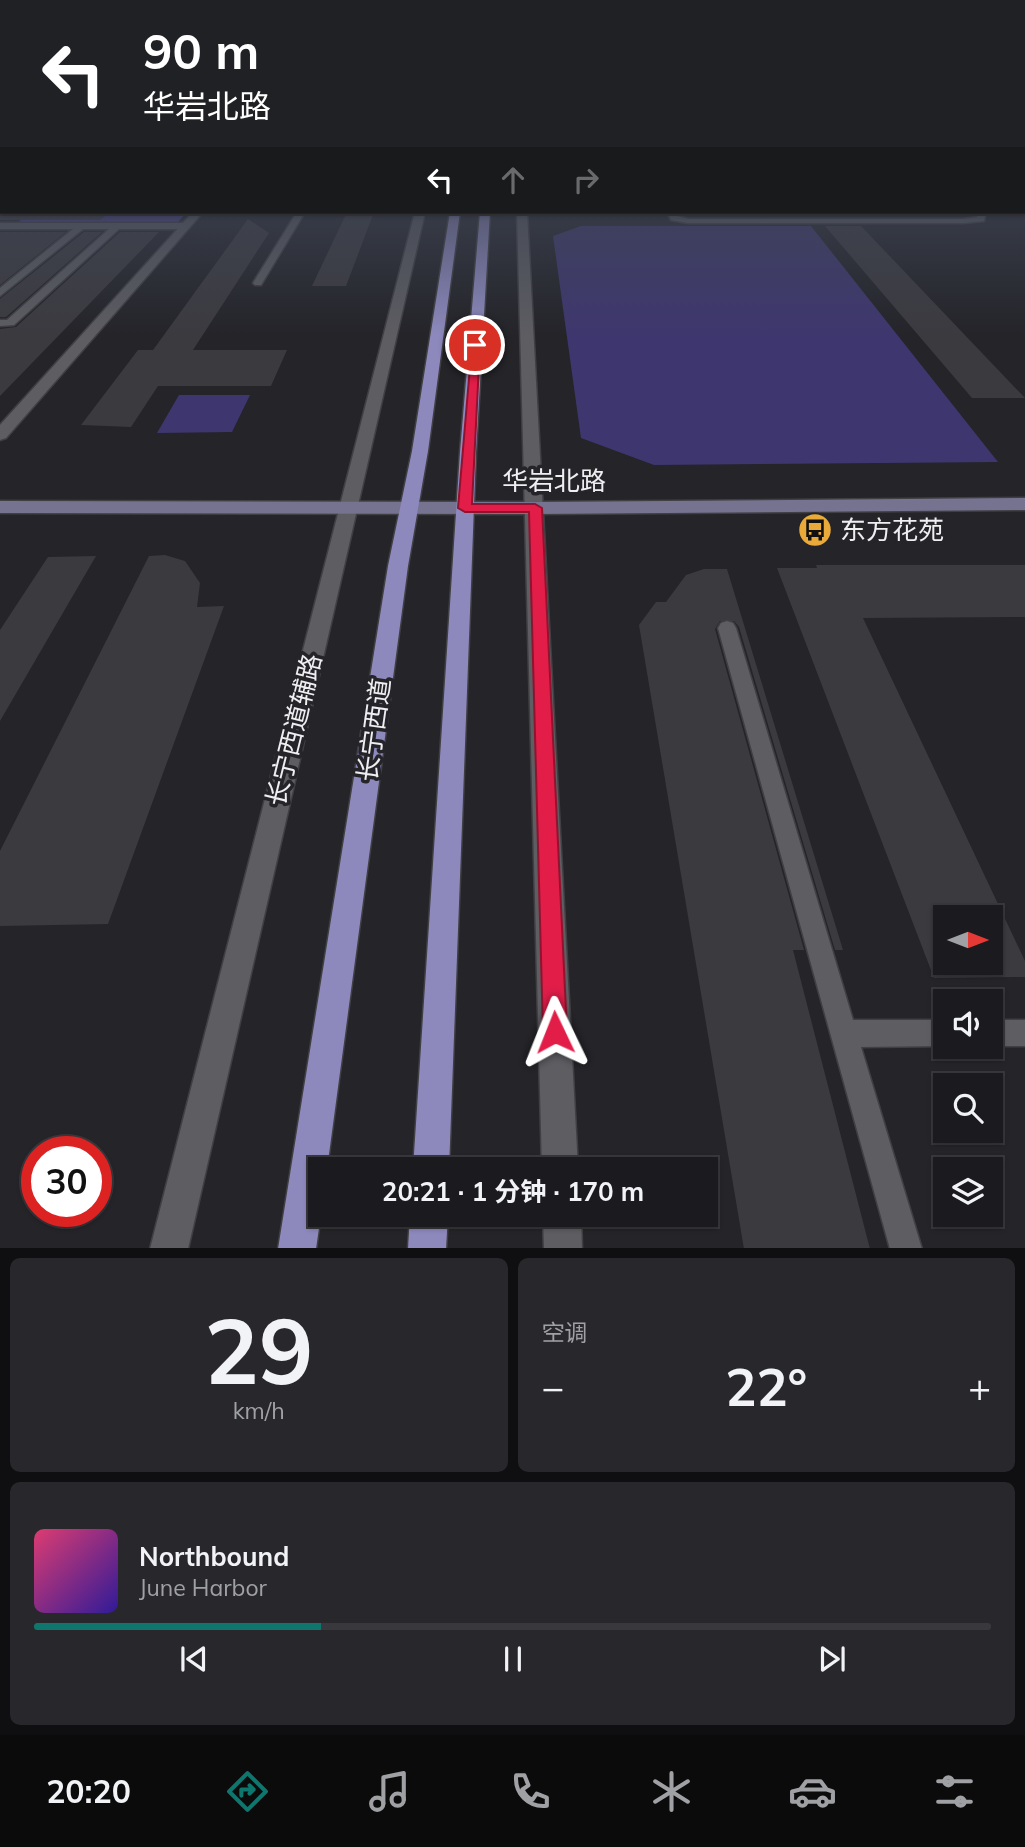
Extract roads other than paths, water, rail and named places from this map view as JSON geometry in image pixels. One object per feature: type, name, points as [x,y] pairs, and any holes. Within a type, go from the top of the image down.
[{"type":"main road","name":"长宁西道","points":[[297,1248],[396,580],[410,508],[454,219]]},
{"type":"main road","points":[[432,1157],[465,508],[485,219]]},
{"type":"main road","points":[[427,1248],[428,1227]]},
{"type":"street","points":[[0,435],[192,219]]},
{"type":"street","name":"长宁西道辅路","points":[[169,1248],[418,219]]},
{"type":"street","points":[[522,219],[560,1157]]},
{"type":"street","name":"华岩北路","points":[[0,507],[535,508],[1025,504]]},
{"type":"street","points":[[562,1227],[563,1248]]},
{"type":"lane","points":[[258,284],[297,219]]},
{"type":"lane","points":[[680,219],[979,219]]},
{"type":"lane","points":[[3,226],[186,226]]},
{"type":"lane","points":[[0,293],[81,226]]},
{"type":"lane","points":[[0,323],[10,323],[117,226]]},
{"type":"lane","points":[[727,628],[906,1248]]},
{"type":"lane","points":[[844,1034],[933,1033]]},
{"type":"lane","points":[[1003,1033],[1025,1033]]},
{"type":"place","name":"东方花苑","points":[[815,530]]}]
